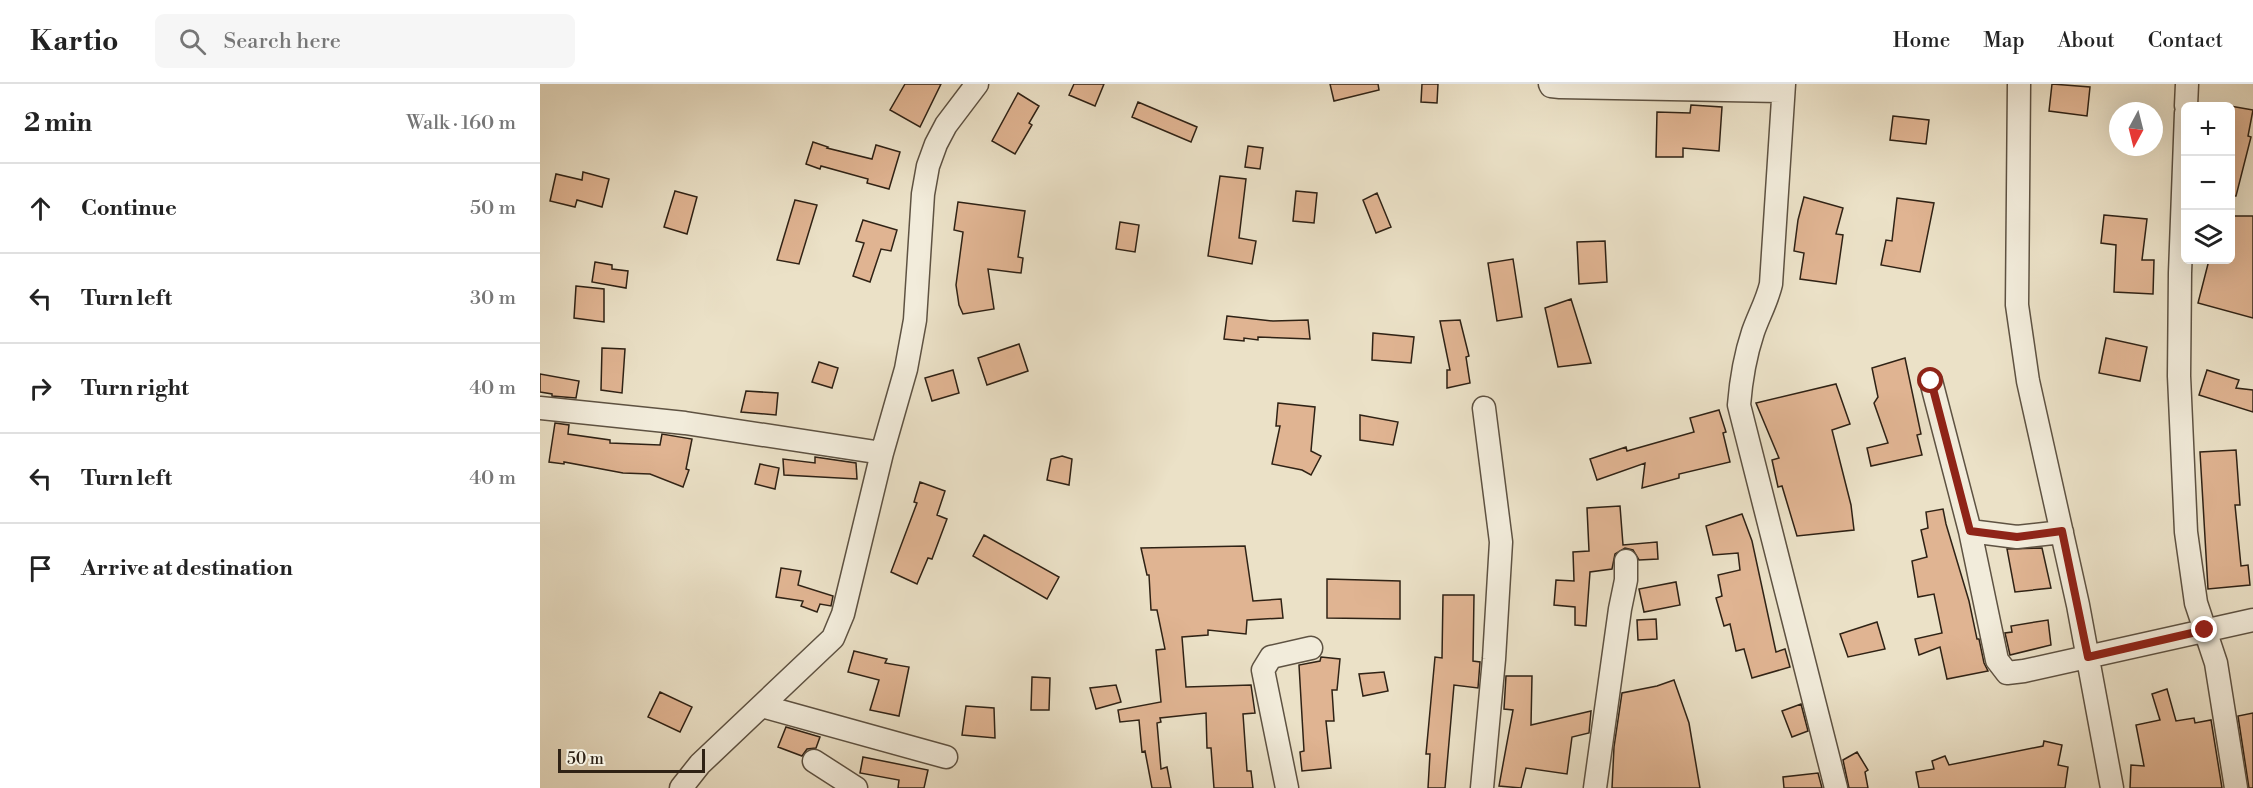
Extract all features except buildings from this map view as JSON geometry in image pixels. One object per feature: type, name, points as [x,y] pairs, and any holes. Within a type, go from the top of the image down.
[{"type":"street","points":[[681,788],[700,764],[833,638],[843,614],[882,453],[906,369],[915,320],[923,194],[928,166],[946,124],[977,84]]},
{"type":"street","points":[[1550,84],[1560,87],[1784,88],[1771,284],[1768,299],[1753,331],[1741,377],[1739,405],[1836,788]]},
{"type":"street","points":[[2019,84],[2017,305],[2028,381],[2062,531],[2112,788]]},
{"type":"street","points":[[2186,102],[2187,84]]},
{"type":"street","points":[[2184,156],[2179,376],[2186,532],[2196,603],[2216,663],[2236,788]]},
{"type":"street","points":[[1931,381],[1970,531],[1997,660],[2007,673],[2253,620]]},
{"type":"street","points":[[540,408],[685,423],[882,453]]},
{"type":"street","points":[[1482,788],[1494,659],[1501,542],[1484,408]]},
{"type":"street","points":[[1970,531],[2017,537],[2062,531]]},
{"type":"street","points":[[1595,788],[1626,580],[1626,561]]},
{"type":"street","points":[[1287,788],[1263,670],[1272,657],[1311,648]]},
{"type":"street","points":[[762,706],[946,757]]},
{"type":"street","points":[[814,760],[855,788]]},
{"type":"route","points":[[1931,381],[1970,531],[2017,537],[2062,531],[2088,657],[2205,630]]}]
